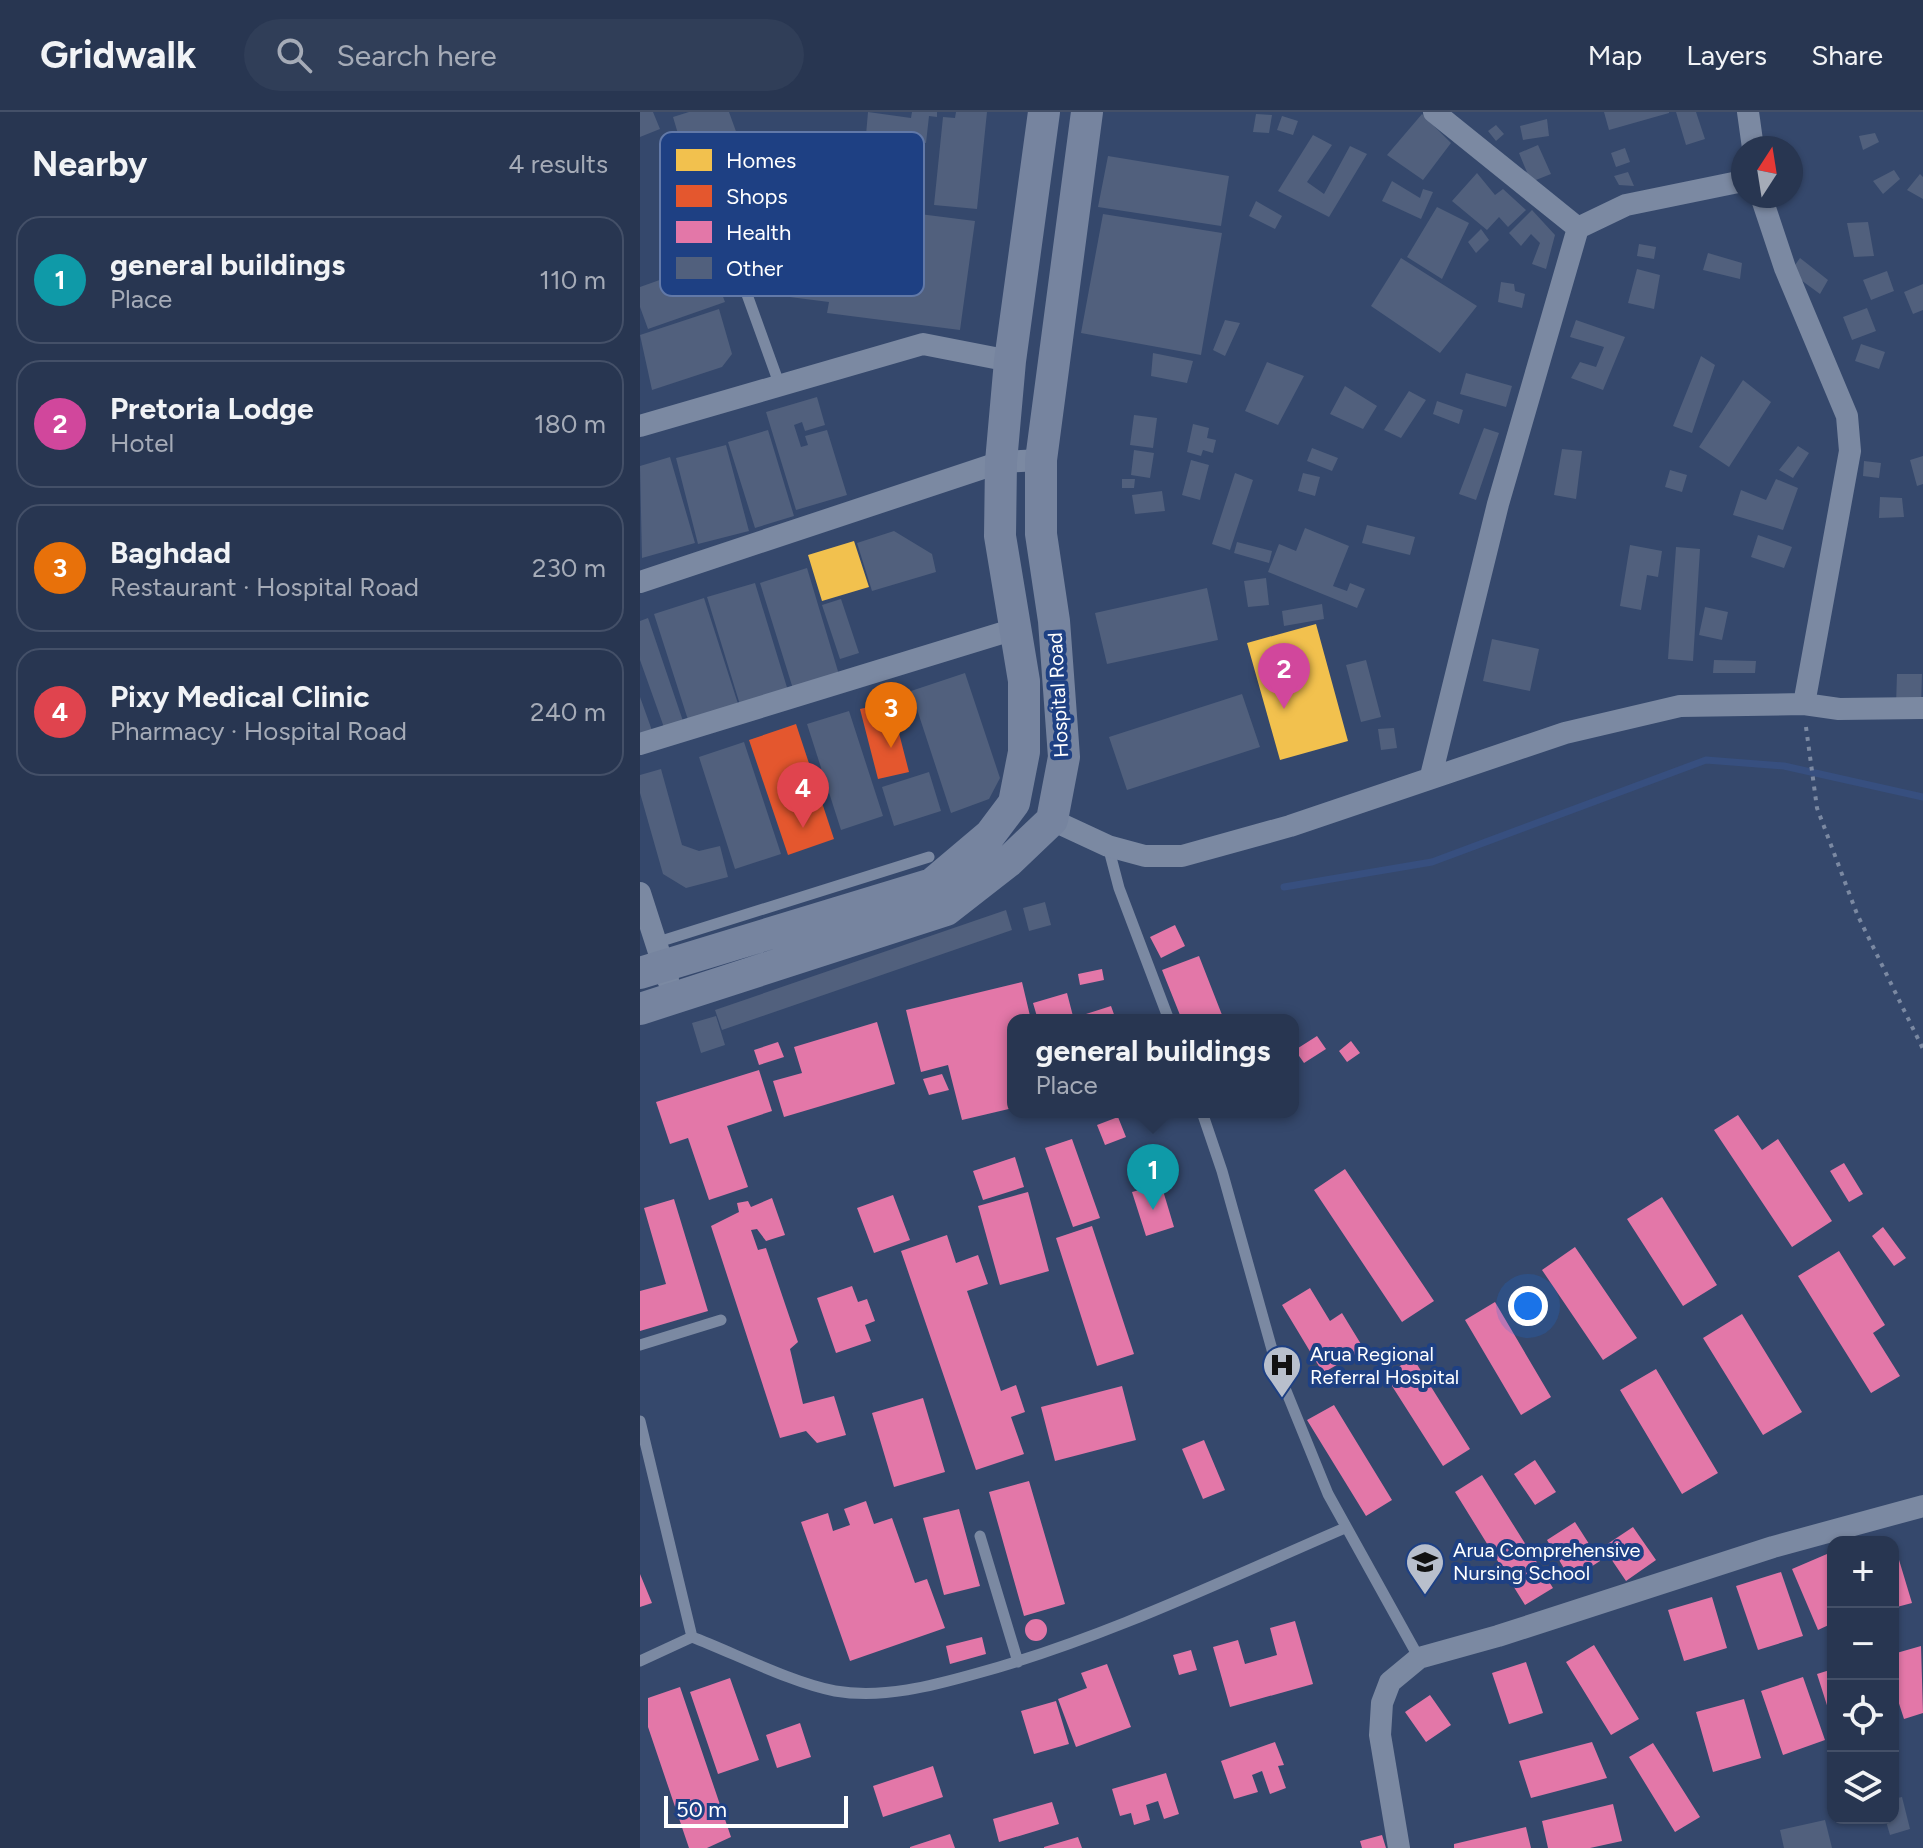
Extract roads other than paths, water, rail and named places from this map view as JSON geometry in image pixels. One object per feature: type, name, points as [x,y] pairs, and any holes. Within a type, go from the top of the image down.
[{"type":"main road","name":"Hospital Road","points":[[653,961],[932,884],[990,835],[1014,803],[1024,752],[1024,681],[1000,536],[1001,462],[1010,361],[1044,112]]},
{"type":"main road","name":"Hospital Road","points":[[1052,820],[1064,757],[1054,621],[1041,534],[1041,460],[1087,112]]},
{"type":"main road","points":[[640,1009],[946,910],[1009,861],[1052,820]]},
{"type":"street","points":[[1434,112],[1578,228]]},
{"type":"street","points":[[1748,112],[1751,136]]},
{"type":"street","points":[[1431,776],[1498,504],[1578,228],[1626,205],[1731,183]]},
{"type":"street","points":[[1765,208],[1785,268],[1847,416],[1850,451],[1804,704]]},
{"type":"street","points":[[640,426],[923,344],[1010,361]]},
{"type":"street","points":[[640,582],[1001,462],[1041,460]]},
{"type":"street","points":[[640,744],[1015,629]]},
{"type":"street","points":[[1052,820],[1108,846],[1145,856],[1182,856],[1290,826],[1565,733],[1680,706],[1804,704],[1839,709],[1923,708]]},
{"type":"street","points":[[640,893],[653,961],[675,998]]},
{"type":"street","points":[[1399,1848],[1380,1735],[1382,1703],[1390,1682],[1419,1658],[1498,1636],[1773,1547],[1923,1506]]},
{"type":"lane","points":[[748,296],[780,386]]},
{"type":"lane","points":[[1108,846],[1119,888],[1167,1014]]},
{"type":"lane","points":[[653,961],[929,857]]},
{"type":"lane","points":[[1204,1118],[1278,1371],[1345,1528],[1419,1658]]},
{"type":"lane","points":[[640,1345],[721,1320]]},
{"type":"lane","points":[[640,1421],[692,1637]]},
{"type":"lane","points":[[640,1661],[692,1637],[833,1690],[874,1694],[910,1690],[1018,1662],[1112,1629],[1345,1528]]},
{"type":"lane","points":[[980,1536],[1018,1662]]},
{"type":"waterway","points":[[1284,887],[1432,862],[1706,760],[1784,766],[1923,797]]},
{"type":"place","name":"Pretoria Lodge","points":[[1284,709]]},
{"type":"place","name":"Baghdad","points":[[891,748]]},
{"type":"place","name":"Pixy Medical Clinic","points":[[803,828]]},
{"type":"place","name":"general buildings","points":[[1153,1210]]},
{"type":"place","name":"Arua Regional Referral Hospital","points":[[1282,1399]]},
{"type":"place","name":"Arua Comprehensive Nursing School","points":[[1425,1596]]}]
